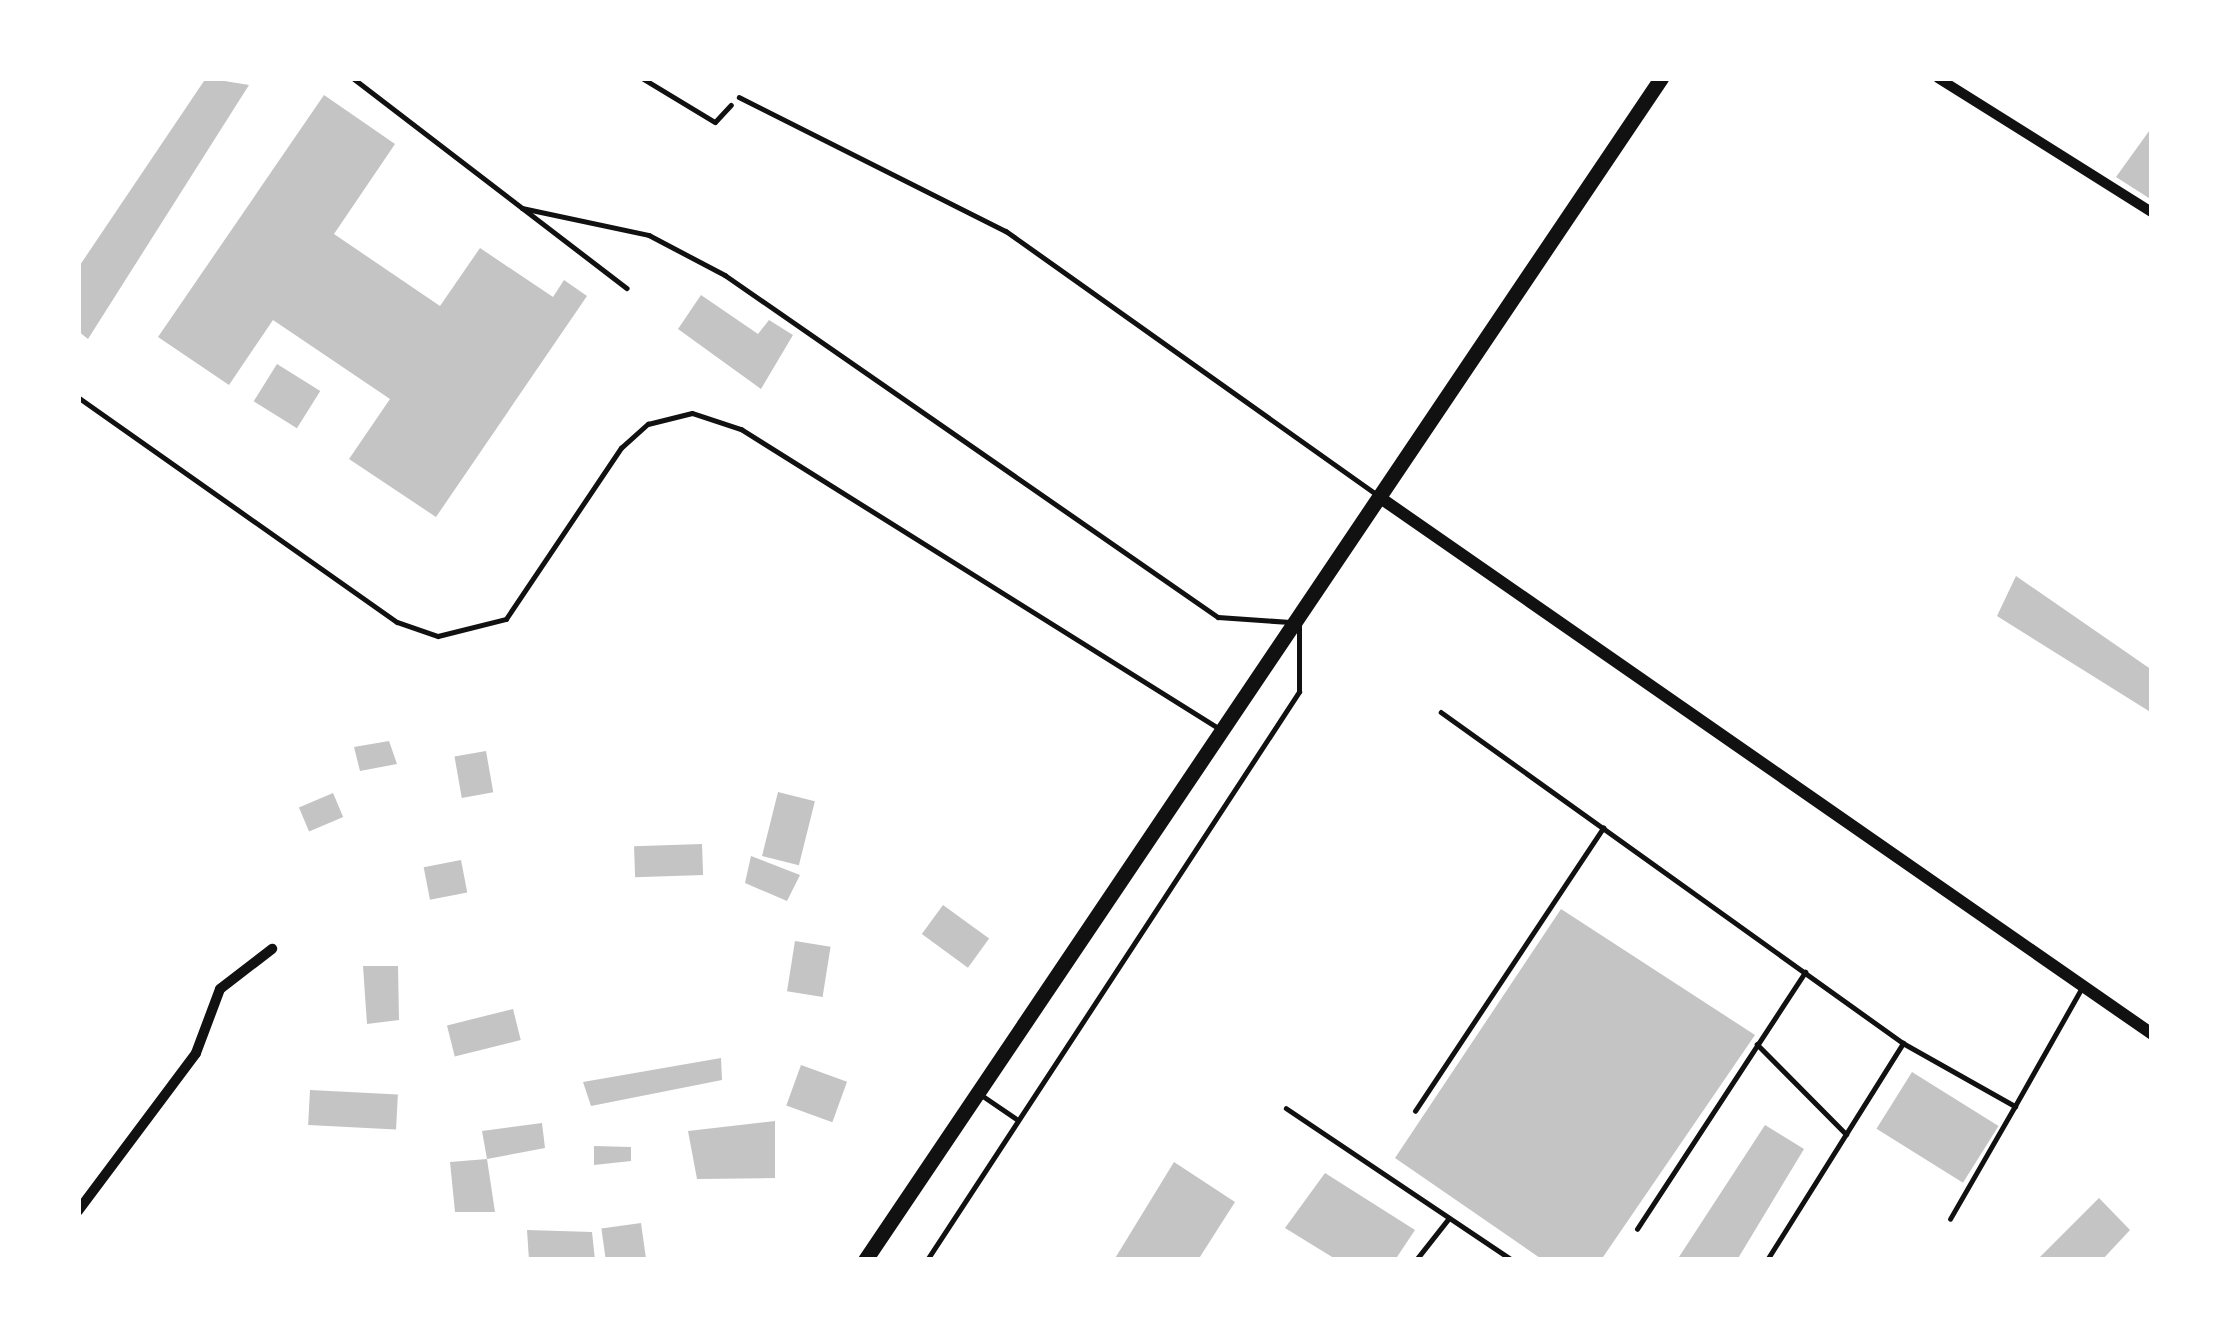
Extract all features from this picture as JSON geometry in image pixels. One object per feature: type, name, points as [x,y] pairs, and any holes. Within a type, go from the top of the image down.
[{"type":"main road","points":[[865,1260],[1382,499],[1661,78]]},
{"type":"street","points":[[1938,78],[2152,212]]},
{"type":"street","points":[[1382,499],[2152,1034]]},
{"type":"street","points":[[78,1211],[196,1052],[220,989],[272,949]]},
{"type":"lane","points":[[353,78],[627,288]]},
{"type":"lane","points":[[739,97],[1006,231],[1382,499]]},
{"type":"lane","points":[[522,208],[649,235],[725,274],[1218,617],[1299,622],[1299,692],[928,1260]]},
{"type":"lane","points":[[78,397],[397,622],[438,636],[506,620],[621,448],[648,424],[692,413],[741,429],[1225,732]]},
{"type":"lane","points":[[1441,712],[1904,1043],[2015,1106]]},
{"type":"lane","points":[[1415,1111],[1603,828]]},
{"type":"lane","points":[[1637,1229],[1804,972]]},
{"type":"lane","points":[[1950,1219],[2083,986]]},
{"type":"lane","points":[[1767,1260],[1904,1043]]},
{"type":"lane","points":[[1757,1044],[1846,1134]]},
{"type":"lane","points":[[979,1093],[1018,1120]]},
{"type":"lane","points":[[1286,1108],[1512,1260]]},
{"type":"lane","points":[[1416,1260],[1449,1218]]},
{"type":"path","points":[[642,78],[715,122],[739,97]]},
{"type":"building","points":[[206,78],[249,85],[88,339],[78,331],[78,268]]},
{"type":"building","points":[[324,95],[395,144],[334,234],[440,306],[480,248],[553,297],[564,280],[587,296],[436,517],[349,459],[390,399],[273,320],[229,385],[158,337]]},
{"type":"building","points":[[2152,127],[2152,200],[2116,177]]},
{"type":"building","points":[[701,295],[758,334],[769,320],[793,335],[761,389],[678,329]]},
{"type":"building","points":[[277,364],[320,391],[297,428],[254,401]]},
{"type":"building","points":[[2016,576],[2152,670],[2152,713],[1997,616]]},
{"type":"building","points":[[389,741],[397,764],[360,771],[354,747]]},
{"type":"building","points":[[486,751],[493,792],[462,798],[454,757]]},
{"type":"building","points":[[778,792],[815,801],[799,865],[762,856]]},
{"type":"building","points":[[333,793],[343,817],[309,831],[299,807]]},
{"type":"building","points":[[702,844],[703,875],[635,877],[634,846]]},
{"type":"building","points":[[751,856],[800,875],[787,901],[745,883]]},
{"type":"building","points":[[461,860],[467,892],[430,900],[424,867]]},
{"type":"building","points":[[943,905],[989,939],[968,968],[922,934]]},
{"type":"building","points":[[1561,909],[1755,1035],[1601,1260],[1543,1260],[1395,1158]]},
{"type":"building","points":[[795,941],[831,947],[823,997],[787,991]]},
{"type":"building","points":[[363,966],[398,966],[399,1020],[367,1024]]},
{"type":"building","points":[[513,1009],[521,1040],[455,1057],[447,1025]]},
{"type":"building","points":[[721,1058],[722,1080],[591,1106],[583,1082]]},
{"type":"building","points":[[801,1065],[847,1082],[832,1122],[786,1105]]},
{"type":"building","points":[[1912,1072],[1999,1126],[1963,1183],[1876,1129]]},
{"type":"building","points":[[310,1090],[398,1095],[396,1130],[308,1125]]},
{"type":"building","points":[[775,1121],[775,1178],[697,1179],[688,1131]]},
{"type":"building","points":[[542,1123],[545,1148],[487,1159],[482,1131]]},
{"type":"building","points":[[1765,1125],[1804,1149],[1737,1260],[1677,1260]]},
{"type":"building","points":[[594,1146],[631,1147],[631,1161],[594,1165]]},
{"type":"building","points":[[487,1159],[495,1212],[455,1212],[450,1162]]},
{"type":"building","points":[[1174,1162],[1235,1202],[1198,1260],[1114,1260]]},
{"type":"building","points":[[1325,1173],[1415,1230],[1395,1260],[1337,1260],[1285,1228]]},
{"type":"building","points":[[2099,1198],[2130,1230],[2102,1260],[2037,1260]]},
{"type":"building","points":[[641,1223],[646,1260],[606,1260],[601,1229]]},
{"type":"building","points":[[527,1230],[592,1232],[595,1260],[529,1260]]}]
